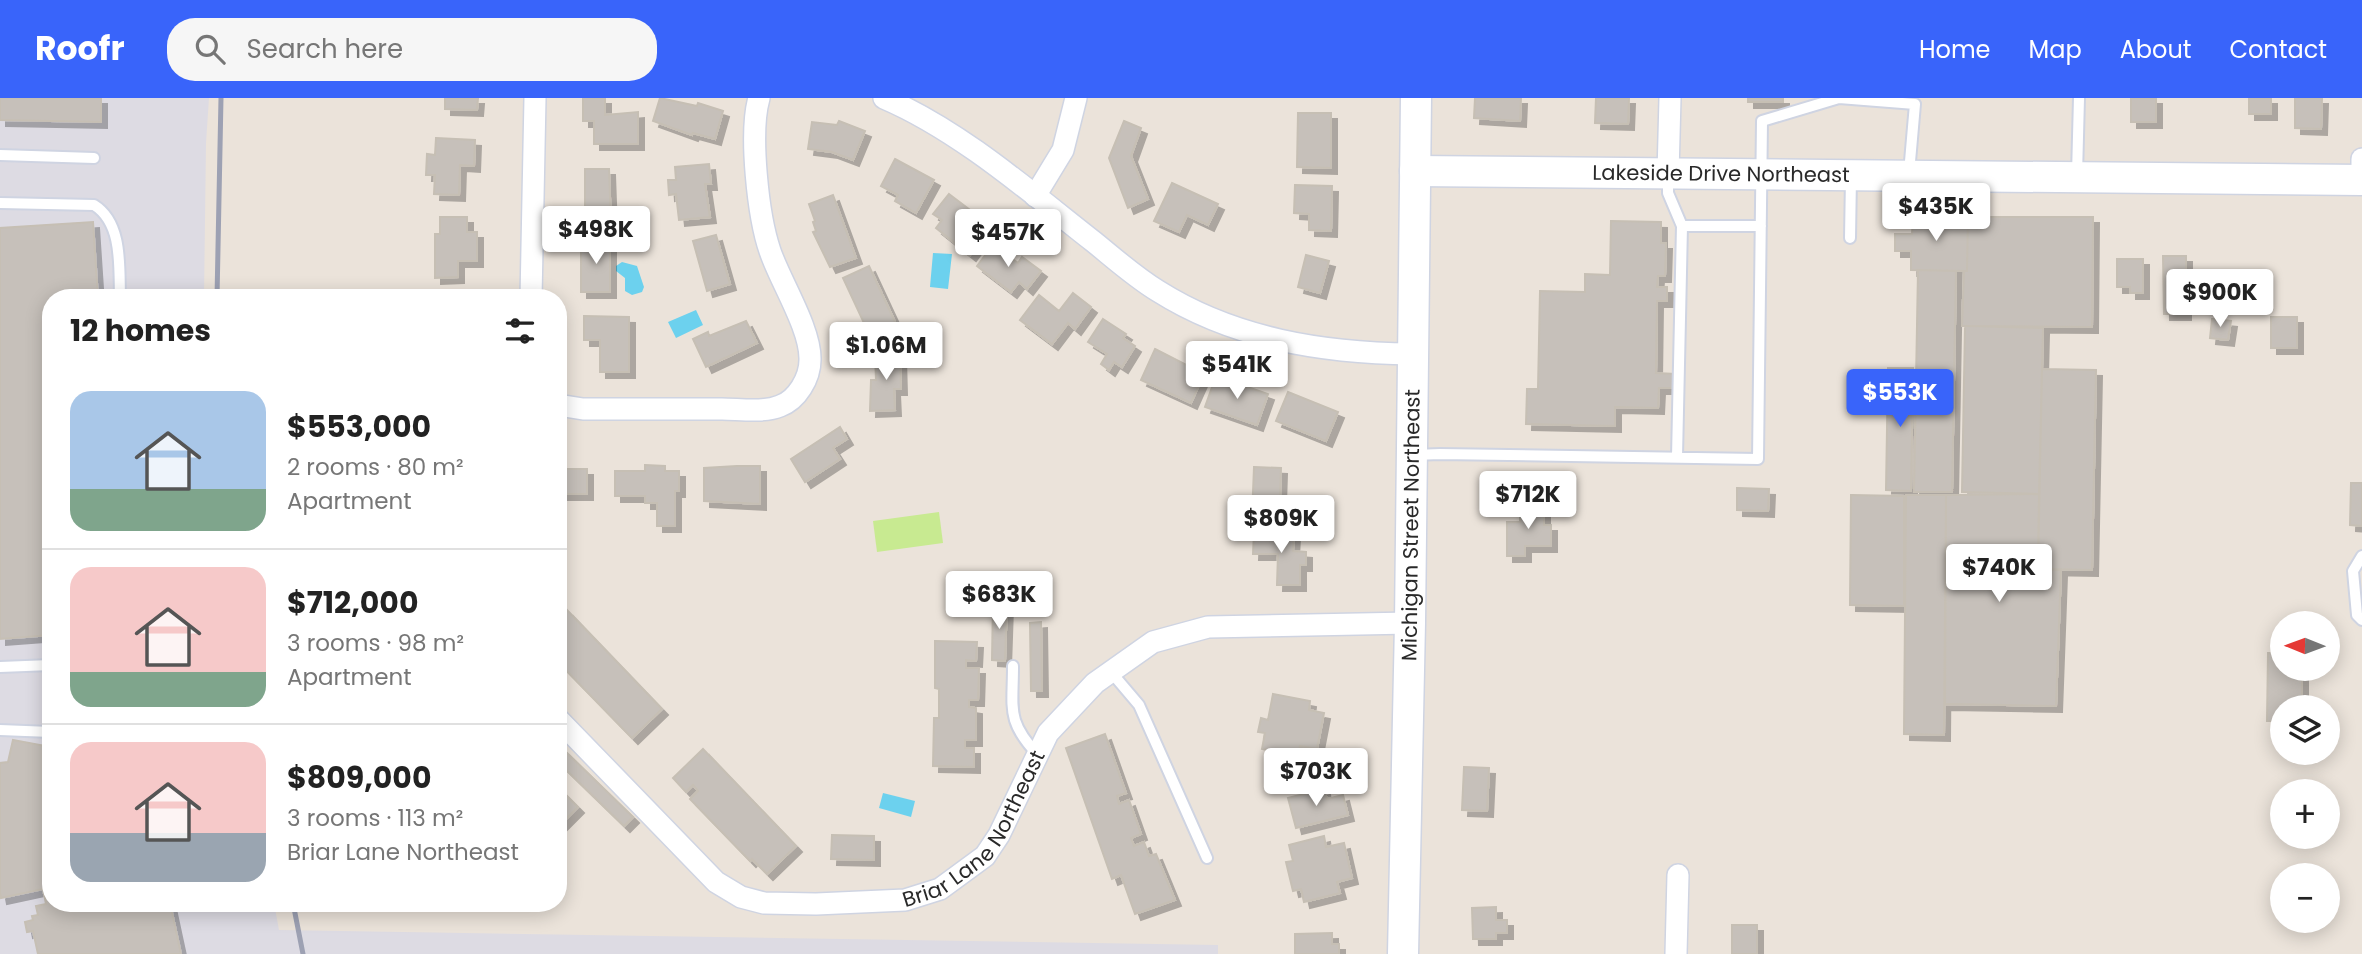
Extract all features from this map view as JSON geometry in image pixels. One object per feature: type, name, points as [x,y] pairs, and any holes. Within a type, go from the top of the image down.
[{"type":"street","points":[[531,289],[536,98]]},
{"type":"street","points":[[567,406],[583,409],[779,407],[792,399],[804,383],[810,357],[807,340],[770,251],[764,226],[755,130],[759,98]]},
{"type":"street","points":[[884,98],[908,108],[988,160],[1150,286],[1189,309],[1274,340],[1313,348],[1360,354],[1412,354]]},
{"type":"street","points":[[1035,196],[1063,150],[1076,98]]},
{"type":"street","name":"Michigan Street Northeast","points":[[1403,954],[1416,98]]},
{"type":"street","points":[[1668,174],[1670,98]]},
{"type":"street","points":[[2362,159],[2362,180]]},
{"type":"street","name":"Lakeside Drive Northeast","points":[[1415,171],[2362,180]]},
{"type":"street","name":"Briar Lane Northeast","points":[[567,728],[716,882],[741,897],[764,902],[816,904],[905,900],[940,889],[985,856],[999,835],[1048,733],[1095,683],[1153,642],[1208,627],[1410,623]]},
{"type":"street","points":[[1676,954],[1678,875]]},
{"type":"lane","points":[[1411,456],[1440,454],[1758,458],[1762,121],[1839,98],[1915,104],[1909,176]]},
{"type":"lane","points":[[2077,178],[2079,98]]},
{"type":"lane","points":[[0,155],[94,158]]},
{"type":"lane","points":[[1668,174],[1668,193],[1682,226],[1677,457]]},
{"type":"lane","points":[[1850,237],[1851,177]]},
{"type":"lane","points":[[0,203],[94,205],[106,212],[118,245],[120,289]]},
{"type":"lane","points":[[1682,226],[1761,226]]},
{"type":"lane","points":[[2362,556],[2353,572],[2357,615],[2362,620]]},
{"type":"lane","points":[[0,667],[42,665]]},
{"type":"lane","points":[[1013,666],[1013,720],[1021,737],[1038,755]]},
{"type":"lane","points":[[1111,672],[1139,705],[1207,858]]},
{"type":"lane","points":[[0,730],[42,732]]},
{"type":"shaded area","points":[[0,98],[209,98],[204,289],[42,289],[42,912],[276,912],[279,930],[1218,945],[1218,954],[0,954]]},
{"type":"green space","points":[[939,512],[943,543],[877,552],[873,521]]},
{"type":"water","points":[[933,253],[952,254],[948,289],[930,287]]},
{"type":"water","points":[[622,262],[637,266],[644,287],[642,292],[632,295],[625,291],[625,278],[616,271],[616,266]]},
{"type":"water","points":[[696,310],[703,325],[676,338],[668,322]]},
{"type":"water","points":[[883,793],[915,801],[911,817],[879,808]]},
{"type":"building","points":[[0,98],[101,98],[101,122],[0,120]]},
{"type":"building","points":[[445,98],[478,98],[477,110],[445,109]]},
{"type":"building","points":[[583,98],[605,98],[605,115],[638,112],[638,144],[594,144],[594,121],[583,121]]},
{"type":"building","points":[[660,98],[697,106],[698,103],[723,111],[715,139],[693,133],[692,135],[653,121]]},
{"type":"building","points":[[1475,98],[1521,98],[1520,121],[1474,118]]},
{"type":"building","points":[[1596,98],[1629,98],[1628,124],[1595,123]]},
{"type":"building","points":[[1748,98],[1783,98],[1783,102],[1748,102]]},
{"type":"building","points":[[2131,98],[2156,98],[2156,122],[2131,122]]},
{"type":"building","points":[[2249,98],[2271,98],[2271,114],[2249,114]]},
{"type":"building","points":[[2295,98],[2322,98],[2321,129],[2295,128]]},
{"type":"building","points":[[1298,113],[1331,113],[1331,168],[1297,167]]},
{"type":"building","points":[[839,121],[865,131],[853,160],[832,152],[808,149],[812,122],[837,125]]},
{"type":"building","points":[[1124,121],[1141,128],[1131,156],[1148,199],[1128,208],[1109,158]]},
{"type":"building","points":[[436,138],[475,140],[474,166],[460,165],[459,195],[434,194],[435,175],[426,175],[427,154],[435,155]]},
{"type":"building","points":[[895,159],[934,180],[916,213],[895,201],[898,195],[881,186]]},
{"type":"building","points":[[709,164],[711,184],[705,184],[710,217],[679,220],[676,194],[669,195],[668,180],[676,180],[675,167]]},
{"type":"building","points":[[585,169],[609,169],[611,225],[585,225]]},
{"type":"building","points":[[1172,183],[1218,204],[1208,225],[1187,215],[1179,232],[1154,221]]},
{"type":"building","points":[[1295,185],[1332,186],[1331,231],[1309,230],[1309,214],[1294,213]]},
{"type":"building","points":[[949,194],[978,216],[974,222],[987,232],[970,255],[936,228],[942,220],[933,214]]},
{"type":"building","points":[[833,195],[856,258],[830,267],[813,232],[816,231],[815,221],[809,204]]},
{"type":"building","points":[[1913,216],[1968,217],[1967,271],[1911,270],[1911,251],[1895,251],[1895,234],[1912,234]]},
{"type":"building","points":[[440,217],[467,217],[467,232],[477,232],[477,261],[458,261],[458,277],[435,278],[435,234],[440,234]]},
{"type":"building","points":[[1968,217],[2093,217],[2092,327],[1962,326]]},
{"type":"building","points":[[1611,221],[1661,222],[1661,243],[1666,243],[1665,276],[1658,276],[1657,287],[1667,287],[1667,301],[1657,301],[1656,373],[1675,374],[1675,388],[1659,388],[1658,408],[1615,407],[1615,426],[1526,424],[1527,389],[1538,389],[1540,291],[1585,292],[1585,274],[1610,275]]},
{"type":"building","points":[[93,222],[97,289],[42,289],[42,636],[0,639],[0,228]]},
{"type":"building","points":[[716,235],[730,284],[707,291],[693,241]]},
{"type":"building","points":[[581,241],[610,241],[610,292],[581,292]]},
{"type":"building","points":[[993,245],[1018,263],[1022,257],[1041,271],[1027,289],[1019,282],[1011,292],[977,266]]},
{"type":"building","points":[[1306,255],[1329,261],[1320,293],[1298,287]]},
{"type":"building","points":[[2163,256],[2186,256],[2186,271],[2197,271],[2197,295],[2185,295],[2185,314],[2164,314]]},
{"type":"building","points":[[2117,259],[2143,259],[2143,293],[2130,293],[2130,287],[2117,287]]},
{"type":"building","points":[[869,266],[896,324],[870,336],[843,278]]},
{"type":"building","points":[[1918,270],[1956,271],[1952,492],[1914,492]]},
{"type":"building","points":[[1073,293],[1091,307],[1075,329],[1068,323],[1052,344],[1020,320],[1039,295],[1059,311]]},
{"type":"building","points":[[584,316],[629,317],[629,372],[600,372],[600,340],[584,340]]},
{"type":"building","points":[[2271,317],[2297,317],[2297,348],[2271,348]]},
{"type":"building","points":[[1103,319],[1126,334],[1123,338],[1135,346],[1122,367],[1114,362],[1109,370],[1101,364],[1107,354],[1088,342]]},
{"type":"building","points":[[2212,319],[2231,321],[2228,340],[2210,338]]},
{"type":"building","points":[[746,321],[757,343],[706,367],[693,339],[708,332],[709,336]]},
{"type":"building","points":[[1965,326],[2043,328],[2039,494],[1962,492]]},
{"type":"building","points":[[1155,349],[1204,374],[1191,403],[1141,380]]},
{"type":"building","points":[[900,353],[901,389],[894,389],[895,410],[870,411],[871,380],[876,380],[875,354]]},
{"type":"building","points":[[1888,368],[1913,368],[1911,491],[1886,490]]},
{"type":"building","points":[[2042,369],[2096,370],[2092,570],[2038,569]]},
{"type":"building","points":[[1216,376],[1268,394],[1257,425],[1205,407]]},
{"type":"building","points":[[1288,392],[1338,412],[1326,441],[1276,421]]},
{"type":"building","points":[[840,427],[847,439],[833,448],[840,459],[805,482],[791,459]]},
{"type":"building","points":[[645,465],[665,466],[665,471],[679,471],[679,491],[675,491],[675,526],[657,526],[657,503],[645,503],[645,496],[615,496],[615,471],[645,471]]},
{"type":"building","points":[[760,466],[760,504],[704,501],[704,468]]},
{"type":"building","points":[[1254,467],[1281,468],[1280,498],[1308,499],[1307,520],[1252,518]]},
{"type":"building","points":[[567,469],[587,469],[587,494],[567,494]]},
{"type":"building","points":[[2351,483],[2362,483],[2362,526],[2350,525]]},
{"type":"building","points":[[1737,488],[1769,489],[1768,511],[1737,510]]},
{"type":"building","points":[[2039,494],[2038,569],[2061,570],[2056,706],[1945,704],[1946,495]]},
{"type":"building","points":[[1851,495],[1904,496],[1904,606],[1850,605]]},
{"type":"building","points":[[1906,495],[1946,495],[1944,735],[1904,734]]},
{"type":"building","points":[[1520,505],[1544,505],[1544,525],[1551,525],[1551,546],[1525,546],[1525,556],[1507,556],[1507,522],[1520,522]]},
{"type":"building","points":[[1254,531],[1294,532],[1293,551],[1306,552],[1306,565],[1300,565],[1300,585],[1277,585],[1278,554],[1253,554]]},
{"type":"building","points":[[993,602],[1007,602],[1005,661],[992,660]]},
{"type":"building","points":[[567,610],[662,709],[632,738],[567,671]]},
{"type":"building","points":[[1041,622],[1042,691],[1031,691],[1030,623]]},
{"type":"building","points":[[935,641],[977,642],[976,661],[966,660],[966,668],[979,668],[978,700],[969,700],[969,707],[976,708],[976,740],[965,740],[965,748],[974,748],[974,767],[933,766],[934,718],[939,718],[939,689],[935,688]]},
{"type":"building","points":[[2270,653],[2270,681],[2302,681],[2302,695],[2270,695],[2270,721],[2267,721]]},
{"type":"building","points":[[1273,694],[1310,701],[1309,710],[1324,713],[1317,749],[1300,746],[1298,756],[1262,749],[1265,733],[1258,732],[1261,718],[1268,720]]},
{"type":"building","points":[[1105,734],[1126,793],[1117,796],[1119,804],[1129,800],[1141,834],[1131,838],[1134,846],[1144,842],[1149,856],[1156,854],[1175,900],[1135,914],[1121,875],[1112,879],[1066,748]]},
{"type":"building","points":[[13,740],[42,745],[42,889],[1,898],[0,763],[8,762]]},
{"type":"building","points":[[703,749],[796,846],[767,874],[752,859],[750,861],[690,799],[698,791],[693,785],[686,792],[673,778]]},
{"type":"building","points":[[567,753],[633,817],[624,826],[567,771]]},
{"type":"building","points":[[1464,767],[1489,768],[1487,811],[1462,810]]},
{"type":"building","points":[[1324,789],[1327,799],[1343,795],[1348,815],[1296,828],[1288,798]]},
{"type":"building","points":[[567,796],[578,807],[567,818]]},
{"type":"building","points":[[832,835],[874,836],[874,860],[831,859]]},
{"type":"building","points":[[1324,836],[1326,847],[1344,843],[1352,878],[1337,882],[1340,893],[1304,902],[1301,889],[1293,891],[1286,862],[1293,861],[1289,845]]},
{"type":"building","points":[[42,905],[42,912],[172,912],[181,954],[38,954],[33,931],[27,932],[25,922],[38,915],[36,906]]},
{"type":"building","points":[[1496,907],[1496,920],[1507,920],[1507,933],[1496,933],[1496,939],[1473,939],[1472,908]]},
{"type":"building","points":[[1732,925],[1757,925],[1757,954],[1732,954]]},
{"type":"building","points":[[1332,933],[1332,944],[1339,944],[1339,954],[1295,954],[1295,934]]},
{"type":"railway","points":[[217,289],[221,98]]},
{"type":"railway","points":[[295,912],[303,954]]}]
